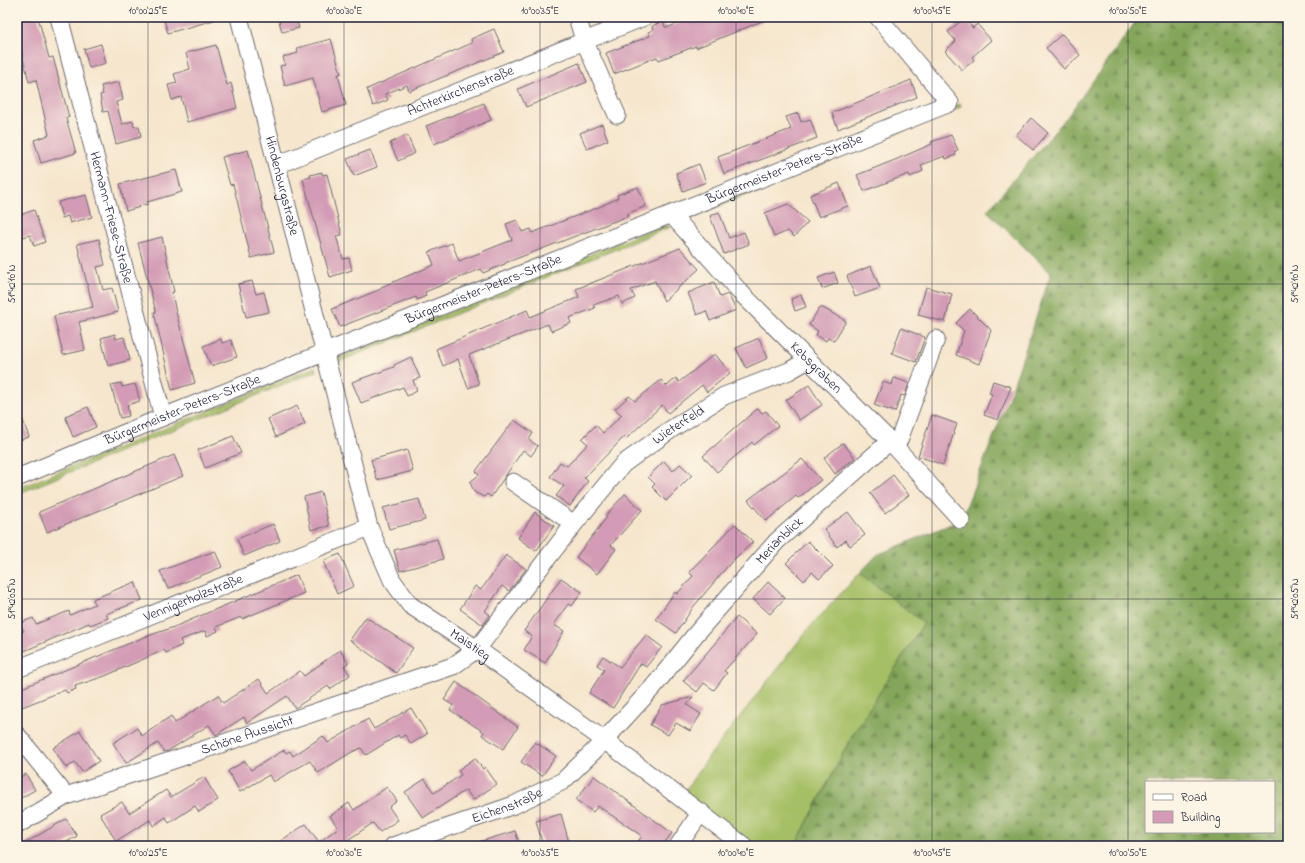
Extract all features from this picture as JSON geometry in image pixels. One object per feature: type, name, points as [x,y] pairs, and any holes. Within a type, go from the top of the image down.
[{"type":"street","name":"Hermann-Friese-Straße","points":[[59,17],[163,417]]},
{"type":"street","name":"Hindenburgstraße","points":[[239,17],[324,354]]},
{"type":"street","points":[[577,17],[584,40],[617,115]]},
{"type":"street","name":"Achterkirchenstraße","points":[[277,165],[644,17]]},
{"type":"street","name":"Bürgermeister-Peters-Straße","points":[[17,478],[163,417],[950,103],[878,17]]},
{"type":"street","name":"Kebsgraben","points":[[672,215],[740,292],[890,441],[960,520]]},
{"type":"street","name":"Merianblick","points":[[604,740],[654,686],[695,635],[778,541],[890,441],[899,440],[936,339]]},
{"type":"street","name":"Maistieg","points":[[324,354],[369,527],[392,580],[410,605],[477,649],[604,740],[744,846]]},
{"type":"street","name":"Wieterfeld","points":[[477,649],[574,524],[623,464],[673,428],[724,396],[789,371],[808,360]]},
{"type":"street","points":[[513,482],[574,524]]},
{"type":"street","name":"Vennigerholzstraße","points":[[17,669],[369,527]]},
{"type":"street","name":"Schöne Aussicht","points":[[17,825],[66,796],[453,666],[477,649]]},
{"type":"street","points":[[17,735],[66,796]]},
{"type":"street","name":"Eichenstraße","points":[[393,846],[514,805],[563,781],[604,740]]},
{"type":"street","points":[[678,846],[701,812]]},
{"type":"green space","points":[[1139,17],[1288,17],[1288,846],[795,846],[852,736],[924,623],[860,573],[877,555],[961,520],[1011,392],[1051,273],[987,211],[1067,117]]},
{"type":"green space","points":[[960,104],[961,107],[691,218],[696,212]]},
{"type":"green space","points":[[662,225],[670,227],[336,363],[340,357]]},
{"type":"green space","points":[[315,367],[316,371],[17,494],[17,489]]},
{"type":"green space","points":[[860,573],[924,623],[852,736],[795,846],[744,846],[684,792],[710,755],[809,628]]},
{"type":"building","points":[[26,17],[38,17],[49,58],[53,57],[69,117],[66,118],[76,153],[41,163],[34,140],[49,135],[36,80],[29,82],[20,45],[17,46],[17,20]]},
{"type":"building","points":[[163,17],[214,17],[214,20],[168,33]]},
{"type":"building","points":[[278,17],[296,17],[299,28],[282,32]]},
{"type":"building","points":[[694,17],[772,17],[696,48],[696,46],[659,60],[657,57],[614,74],[606,53],[650,36],[648,32],[653,30],[652,26],[663,21],[665,27],[669,27]]},
{"type":"building","points":[[964,18],[973,28],[977,24],[991,40],[972,57],[974,60],[962,70],[945,51],[956,41],[948,32]]},
{"type":"building","points":[[494,29],[504,52],[409,91],[407,85],[385,94],[388,100],[373,106],[367,89],[472,43],[471,39]]},
{"type":"building","points":[[1062,34],[1080,55],[1064,69],[1046,48]]},
{"type":"building","points":[[331,39],[341,74],[338,74],[346,105],[322,112],[313,78],[285,86],[280,66],[285,65],[283,57],[298,53],[297,48]]},
{"type":"building","points":[[101,44],[106,63],[89,68],[84,49]]},
{"type":"building","points":[[216,45],[227,85],[231,83],[237,108],[187,122],[181,97],[172,100],[168,85],[177,83],[174,74],[190,69],[186,53]]},
{"type":"building","points":[[579,63],[587,82],[526,107],[518,89]]},
{"type":"building","points":[[911,80],[917,97],[838,129],[832,113]]},
{"type":"building","points":[[119,82],[123,100],[116,102],[122,124],[133,121],[134,127],[139,126],[141,137],[116,144],[108,111],[103,112],[100,95],[103,94],[101,86]]},
{"type":"building","points":[[484,103],[491,120],[434,144],[426,126]]},
{"type":"building","points":[[798,113],[801,122],[810,119],[817,138],[724,174],[718,157],[791,129],[786,117]]},
{"type":"building","points":[[1031,118],[1048,133],[1033,150],[1016,135]]},
{"type":"building","points":[[602,124],[608,140],[587,149],[580,133]]},
{"type":"building","points":[[407,135],[415,153],[398,161],[390,143]]},
{"type":"building","points":[[951,135],[958,150],[955,152],[956,155],[946,159],[945,156],[921,165],[923,171],[910,177],[909,174],[864,191],[857,175],[932,144],[931,142]]},
{"type":"building","points":[[248,150],[274,252],[251,258],[233,184],[230,185],[222,157]]},
{"type":"building","points":[[370,150],[377,167],[354,176],[347,159]]},
{"type":"building","points":[[699,164],[706,182],[683,191],[676,173]]},
{"type":"building","points":[[176,170],[182,192],[147,202],[148,204],[126,211],[120,184]]},
{"type":"building","points":[[322,172],[322,175],[327,174],[342,235],[336,236],[343,259],[349,258],[352,270],[330,277],[303,179],[311,177],[310,175]]},
{"type":"building","points":[[839,183],[848,206],[819,217],[810,195]]},
{"type":"building","points":[[638,187],[646,206],[627,214],[628,216],[505,263],[483,273],[481,269],[425,292],[426,296],[417,300],[416,297],[340,327],[332,309],[434,265],[429,252],[452,243],[459,261],[512,240],[506,224],[517,220],[522,232],[531,229],[532,233],[599,207],[618,198],[617,195]]},
{"type":"building","points":[[86,195],[92,217],[70,223],[68,216],[62,218],[58,202]]},
{"type":"building","points":[[788,204],[808,222],[794,237],[788,231],[774,237],[765,213]]},
{"type":"building","points":[[34,210],[45,242],[34,246],[30,235],[17,239],[17,216]]},
{"type":"building","points":[[719,212],[729,238],[744,232],[749,244],[724,254],[710,216]]},
{"type":"building","points":[[162,237],[174,292],[172,292],[175,308],[195,383],[172,390],[154,312],[156,312],[138,243]]},
{"type":"building","points":[[99,239],[105,265],[97,267],[103,290],[112,288],[118,312],[79,322],[85,350],[63,355],[54,316],[93,307],[77,244]]},
{"type":"building","points":[[680,248],[699,269],[664,301],[655,281],[631,290],[635,298],[622,304],[619,296],[593,305],[595,308],[569,318],[571,323],[551,331],[548,324],[469,355],[479,384],[468,388],[458,359],[443,366],[436,349],[527,310],[530,317],[579,297],[576,289]]},
{"type":"building","points":[[871,266],[880,288],[855,297],[847,276]]},
{"type":"building","points":[[834,272],[838,283],[822,289],[818,278]]},
{"type":"building","points":[[252,281],[256,294],[264,292],[269,312],[246,317],[238,284]]},
{"type":"building","points":[[714,282],[720,297],[728,294],[736,310],[710,321],[706,311],[697,315],[688,293]]},
{"type":"building","points":[[926,287],[952,294],[945,322],[918,315]]},
{"type":"building","points":[[801,295],[806,307],[795,311],[791,299]]},
{"type":"building","points":[[819,308],[823,308],[846,321],[834,341],[828,338],[826,341],[816,335],[818,331],[809,325]]},
{"type":"building","points":[[970,309],[991,330],[979,364],[956,355],[964,331],[956,323]]},
{"type":"building","points":[[901,328],[925,337],[916,362],[892,353]]},
{"type":"building","points":[[115,334],[116,339],[124,337],[130,360],[108,366],[101,338]]},
{"type":"building","points":[[759,338],[768,358],[746,368],[736,348]]},
{"type":"building","points":[[221,339],[222,343],[231,340],[237,357],[211,366],[203,346]]},
{"type":"building","points":[[715,354],[730,373],[707,392],[702,385],[668,413],[662,405],[626,439],[624,437],[584,478],[588,481],[570,506],[556,496],[564,486],[550,477],[560,462],[567,466],[588,444],[582,439],[596,425],[603,433],[622,415],[615,409],[629,396],[635,401],[661,380],[667,386],[676,378],[679,382]]},
{"type":"building","points":[[411,357],[420,378],[413,380],[417,391],[407,396],[403,387],[361,403],[352,382],[394,367],[394,365]]},
{"type":"building","points":[[894,378],[909,383],[905,396],[901,395],[895,412],[874,405],[883,382],[892,385]]},
{"type":"building","points":[[993,381],[1011,387],[998,420],[984,415],[992,394],[989,393]]},
{"type":"building","points":[[121,383],[122,387],[135,384],[140,401],[127,405],[129,416],[120,418],[111,385]]},
{"type":"building","points":[[809,385],[822,405],[799,420],[786,400]]},
{"type":"building","points":[[297,406],[305,424],[276,437],[268,419]]},
{"type":"building","points":[[18,407],[29,437],[17,441],[17,408]]},
{"type":"building","points":[[88,407],[96,427],[73,437],[65,416]]},
{"type":"building","points":[[758,408],[762,413],[766,411],[778,426],[754,445],[752,442],[717,472],[703,456]]},
{"type":"building","points":[[932,415],[957,424],[943,465],[918,456]]},
{"type":"building","points":[[514,420],[533,433],[529,440],[538,446],[531,456],[523,450],[491,497],[487,494],[484,497],[474,492],[470,482],[479,475],[476,471]]},
{"type":"building","points":[[233,436],[241,453],[205,468],[198,450]]},
{"type":"building","points":[[843,443],[855,458],[835,474],[824,458]]},
{"type":"building","points":[[407,450],[413,471],[377,480],[371,460]]},
{"type":"building","points":[[174,455],[183,476],[47,532],[39,512]]},
{"type":"building","points":[[802,459],[821,480],[798,498],[796,496],[766,521],[748,500]]},
{"type":"building","points":[[664,461],[673,471],[680,464],[692,475],[666,501],[652,487],[655,484],[648,477]]},
{"type":"building","points":[[893,475],[909,495],[885,513],[870,493]]},
{"type":"building","points":[[321,492],[329,526],[311,530],[304,497]]},
{"type":"building","points":[[625,494],[642,510],[611,545],[616,549],[597,574],[576,557],[607,517],[605,516]]},
{"type":"building","points":[[419,499],[425,520],[389,529],[383,508]]},
{"type":"building","points":[[535,512],[554,526],[536,551],[518,538]]},
{"type":"building","points":[[848,512],[865,535],[850,546],[846,540],[837,547],[824,529]]},
{"type":"building","points":[[273,524],[280,541],[244,556],[237,539]]},
{"type":"building","points":[[735,524],[753,542],[732,561],[694,606],[676,633],[656,619],[675,592],[677,594],[693,576],[689,572]]},
{"type":"building","points":[[437,539],[443,559],[400,571],[394,550]]},
{"type":"building","points":[[808,541],[833,566],[819,579],[812,572],[804,581],[786,563]]},
{"type":"building","points":[[215,551],[222,567],[168,589],[160,571]]},
{"type":"building","points":[[340,554],[354,586],[337,594],[323,561]]},
{"type":"building","points":[[506,555],[526,569],[509,591],[502,586],[485,611],[490,615],[483,625],[460,609],[475,586],[481,590]]},
{"type":"building","points":[[297,575],[304,593],[242,619],[241,617],[216,627],[218,631],[207,636],[205,631],[180,640],[182,645],[166,653],[164,650],[105,676],[75,686],[76,689],[67,693],[65,690],[17,709],[17,690],[142,638],[174,627]]},
{"type":"building","points":[[561,578],[582,592],[572,606],[568,604],[554,625],[564,631],[545,663],[524,650],[532,636],[524,631]]},
{"type":"building","points":[[135,582],[142,600],[106,614],[108,618],[90,625],[89,623],[22,652],[17,639],[17,634],[24,631],[20,623],[33,618],[36,624],[69,611],[70,615],[95,604],[93,599]]},
{"type":"building","points":[[768,582],[785,598],[770,614],[753,599]]},
{"type":"building","points":[[366,617],[413,648],[396,673],[350,640]]},
{"type":"building","points":[[737,617],[757,634],[724,671],[727,673],[714,690],[704,683],[697,692],[683,681]]},
{"type":"building","points":[[646,635],[662,647],[646,667],[641,663],[613,708],[589,693],[604,670],[597,665],[603,656],[620,667]]},
{"type":"building","points":[[340,650],[348,663],[344,666],[350,675],[330,689],[328,686],[295,708],[287,696],[247,723],[244,717],[216,735],[209,725],[168,751],[164,752],[158,743],[126,763],[113,743],[137,728],[142,736],[171,716],[175,723],[218,695],[223,703],[259,679],[268,693],[300,671],[304,676]]},
{"type":"building","points":[[456,682],[518,727],[503,749],[482,735],[484,732],[450,710],[453,705],[444,700]]},
{"type":"building","points":[[693,697],[687,705],[701,714],[690,731],[676,723],[668,735],[650,725],[662,705]]},
{"type":"building","points":[[411,708],[427,734],[411,744],[405,735],[400,738],[398,735],[366,755],[361,748],[352,752],[318,773],[310,761],[273,782],[269,775],[240,792],[228,771],[245,761],[251,770],[284,750],[286,753],[290,751],[293,756],[323,736],[328,743],[368,719],[374,729]]},
{"type":"building","points":[[80,731],[99,761],[82,772],[75,762],[66,768],[53,748]]},
{"type":"building","points":[[535,742],[556,756],[542,776],[521,762]]},
{"type":"building","points":[[475,758],[483,769],[485,767],[497,784],[473,800],[466,790],[423,818],[405,792],[425,779],[434,793],[461,775],[458,770]]},
{"type":"building","points":[[26,774],[35,790],[17,800],[17,779]]},
{"type":"building","points":[[594,776],[672,833],[662,846],[635,846],[642,836],[598,806],[593,812],[576,800]]},
{"type":"building","points":[[204,777],[218,800],[199,812],[195,806],[169,823],[166,817],[153,826],[150,820],[116,841],[100,814],[122,802],[129,813],[166,790],[171,797]]},
{"type":"building","points":[[387,787],[397,801],[389,807],[398,820],[380,832],[373,823],[339,846],[273,846],[306,824],[319,842],[338,828],[330,816],[349,803],[354,810]]},
{"type":"building","points":[[561,814],[570,846],[543,846],[536,821]]},
{"type":"building","points":[[66,819],[77,836],[60,846],[20,846]]},
{"type":"building","points":[[515,831],[520,846],[476,846],[475,843]]}]
